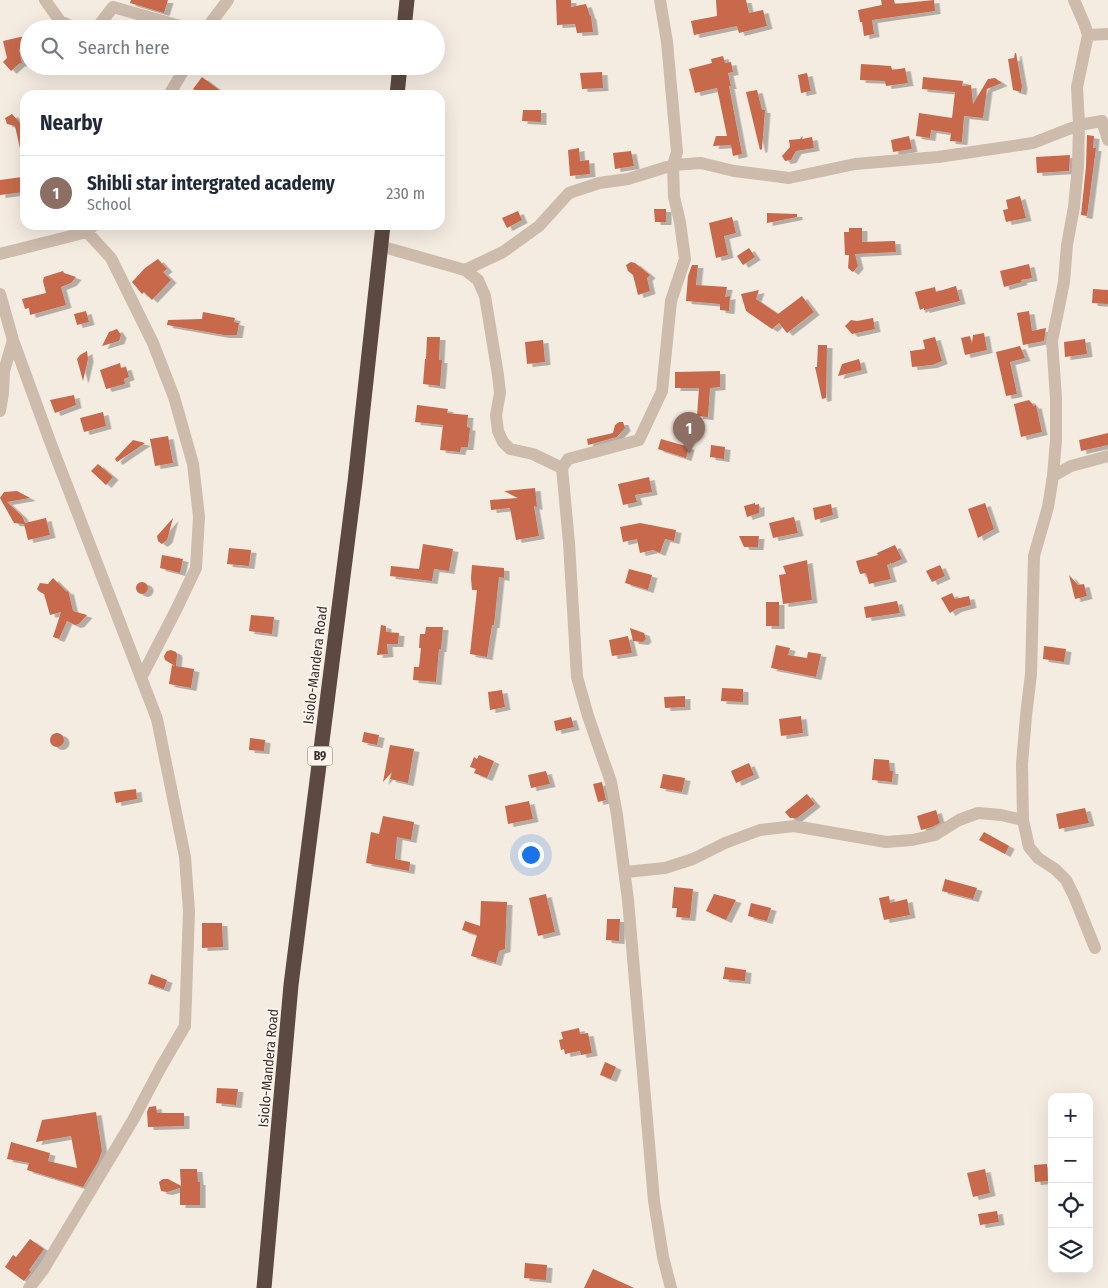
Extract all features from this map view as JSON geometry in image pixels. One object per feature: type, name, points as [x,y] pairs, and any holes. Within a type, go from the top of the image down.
[{"type":"highway","points":[[405,20],[407,0]]},
{"type":"highway","points":[[398,90],[399,75]]},
{"type":"highway","name":"Isiolo-Mandera Road","points":[[264,1288],[291,985],[355,482],[382,230]]},
{"type":"street","points":[[45,0],[59,20]]},
{"type":"street","points":[[213,20],[228,0]]},
{"type":"street","points":[[660,0],[667,42],[677,152],[673,165],[674,197],[686,259],[671,301],[662,391],[639,440],[568,459],[562,468],[569,543],[577,677],[611,782],[626,872],[654,1202],[663,1257],[671,1288]]},
{"type":"street","points":[[1074,0],[1088,36],[1077,87],[1079,125],[1078,166],[1074,207],[1067,245],[1064,282],[1052,341],[1056,398],[1056,440],[1053,476],[1048,507],[1034,556],[1031,674],[1022,764],[1023,820],[1029,847],[1038,858],[1055,869],[1066,880],[1095,948]]},
{"type":"street","points":[[103,20],[113,7],[159,20]]},
{"type":"street","points":[[1088,36],[1108,34]]},
{"type":"street","points":[[171,90],[180,75]]},
{"type":"street","points":[[465,270],[503,252],[539,226],[569,193],[599,183],[628,179],[673,165],[701,163],[743,172],[789,178],[855,164],[938,157],[1033,143],[1079,125],[1105,120],[1108,140]]},
{"type":"street","points":[[0,254],[83,230]]},
{"type":"street","points":[[91,230],[111,258],[154,343],[174,397],[193,464],[199,517],[196,568],[141,678]]},
{"type":"street","points":[[380,246],[465,270],[478,280],[485,296],[498,374],[500,393],[496,415],[498,432],[503,442],[510,449],[533,454],[562,468]]},
{"type":"street","points":[[0,294],[13,340],[50,444],[156,719],[185,857],[189,911],[185,1026],[133,1120],[43,1270],[29,1288]]},
{"type":"street","points":[[0,411],[4,371],[13,340]]},
{"type":"street","points":[[1053,476],[1070,466],[1108,456]]},
{"type":"street","points":[[626,872],[665,868],[760,830],[794,826],[886,842],[912,840],[935,835],[959,820],[978,813],[1001,815],[1023,820]]},
{"type":"building","points":[[131,0],[168,0],[164,13],[130,3]]},
{"type":"building","points":[[556,0],[571,0],[571,7],[586,4],[591,16],[593,32],[577,33],[575,24],[557,25]]},
{"type":"building","points":[[716,0],[746,0],[749,13],[763,10],[767,26],[739,33],[737,26],[694,35],[691,21],[717,16]]},
{"type":"building","points":[[881,0],[894,0],[895,4],[934,0],[935,11],[872,20],[874,34],[864,36],[858,10],[882,5]]},
{"type":"building","points":[[20,37],[20,63],[11,71],[3,62],[7,58],[3,41]]},
{"type":"building","points":[[1015,53],[1022,86],[1021,92],[1013,90],[1008,59],[1014,58]]},
{"type":"building","points":[[723,56],[725,63],[731,62],[733,72],[728,73],[731,86],[729,86],[742,154],[733,156],[731,145],[713,146],[716,136],[727,136],[717,88],[695,93],[689,69],[712,63],[711,59]]},
{"type":"building","points":[[861,64],[891,66],[892,70],[905,68],[908,83],[886,86],[885,81],[860,80]]},
{"type":"building","points":[[602,72],[603,88],[582,89],[580,73]]},
{"type":"building","points":[[807,73],[811,91],[801,93],[798,75]]},
{"type":"building","points":[[202,77],[219,90],[194,90],[193,89]]},
{"type":"building","points":[[923,77],[963,81],[962,86],[971,85],[973,104],[988,79],[995,78],[1002,83],[987,89],[983,118],[964,116],[962,142],[950,141],[951,133],[931,130],[930,138],[916,136],[919,113],[952,118],[955,92],[922,89]]},
{"type":"building","points":[[757,90],[762,110],[765,110],[762,149],[760,150],[746,92]]},
{"type":"building","points":[[523,110],[541,110],[541,122],[522,121]]},
{"type":"building","points":[[12,114],[20,123],[20,148],[15,126],[7,124],[5,118]]},
{"type":"building","points":[[1087,135],[1094,136],[1093,148],[1096,148],[1087,216],[1081,215]]},
{"type":"building","points":[[803,136],[802,139],[812,137],[814,148],[796,151],[791,160],[785,161],[782,156],[790,147],[789,140],[800,139]]},
{"type":"building","points":[[909,136],[912,149],[893,152],[891,140]]},
{"type":"building","points":[[579,148],[580,161],[589,160],[590,174],[570,176],[568,150]]},
{"type":"building","points":[[631,151],[634,166],[615,169],[613,153]]},
{"type":"building","points":[[1070,155],[1069,171],[1037,173],[1036,157]]},
{"type":"building","points":[[20,177],[20,192],[0,195],[0,180]]},
{"type":"building","points":[[1020,196],[1026,218],[1006,222],[1003,210],[1008,209],[1006,200]]},
{"type":"building","points":[[654,209],[666,209],[666,222],[655,222]]},
{"type":"building","points":[[518,211],[522,220],[507,228],[502,218]]},
{"type":"building","points":[[767,213],[797,214],[797,217],[767,223]]},
{"type":"building","points":[[732,217],[736,233],[724,236],[728,255],[716,258],[709,223]]},
{"type":"building","points":[[849,228],[862,228],[862,242],[895,241],[896,252],[855,254],[858,266],[853,272],[848,268],[849,255],[845,255],[844,232],[849,232]]},
{"type":"building","points":[[749,248],[755,257],[743,265],[737,256]]},
{"type":"building","points":[[158,259],[167,269],[163,272],[171,280],[152,300],[144,292],[142,294],[132,282],[145,268]]},
{"type":"building","points":[[631,262],[650,275],[647,278],[650,291],[638,295],[633,275],[628,271],[626,265]]},
{"type":"building","points":[[1029,264],[1032,278],[1004,287],[1000,271]]},
{"type":"building","points":[[692,265],[698,265],[696,285],[727,287],[725,297],[730,296],[729,311],[720,310],[720,304],[686,301],[688,276]]},
{"type":"building","points":[[63,271],[76,277],[71,283],[61,287],[66,305],[30,315],[29,308],[25,309],[22,299],[46,293],[44,277]]},
{"type":"building","points":[[956,286],[960,301],[920,310],[915,292],[935,287],[936,292]]},
{"type":"building","points":[[1093,289],[1108,290],[1108,304],[1092,303]]},
{"type":"building","points":[[759,290],[756,299],[778,314],[802,296],[814,312],[787,333],[779,323],[772,329],[746,311],[741,294]]},
{"type":"building","points":[[86,311],[89,322],[77,325],[74,314]]},
{"type":"building","points":[[1029,311],[1032,331],[1046,328],[1044,341],[1023,345],[1017,313]]},
{"type":"building","points":[[203,312],[235,318],[234,322],[239,323],[237,335],[224,335],[167,325],[168,320],[202,319]]},
{"type":"building","points":[[873,318],[875,329],[852,334],[845,326],[851,320],[857,321]]},
{"type":"building","points":[[117,329],[121,335],[119,341],[102,346],[109,332]]},
{"type":"building","points":[[984,333],[987,350],[965,355],[961,338],[970,336],[972,344],[973,335]]},
{"type":"building","points":[[427,337],[440,337],[439,360],[442,360],[440,386],[423,384]]},
{"type":"building","points":[[935,337],[942,361],[932,365],[912,367],[910,351],[925,349],[923,340]]},
{"type":"building","points":[[1085,339],[1087,354],[1065,357],[1064,342]]},
{"type":"building","points":[[543,340],[545,362],[527,364],[525,342]]},
{"type":"building","points":[[818,345],[827,345],[826,398],[822,399],[815,367],[817,367]]},
{"type":"building","points":[[1020,346],[1025,358],[1010,362],[1017,394],[1006,396],[996,352]]},
{"type":"building","points":[[87,351],[88,359],[83,381],[77,359]]},
{"type":"building","points":[[859,359],[862,370],[838,376],[842,364]]},
{"type":"building","points":[[120,363],[121,368],[126,367],[129,377],[124,379],[125,384],[106,389],[100,370]]},
{"type":"building","points":[[720,371],[720,387],[710,388],[708,417],[697,416],[699,388],[675,388],[675,372]]},
{"type":"building","points":[[74,395],[76,405],[55,413],[50,400]]},
{"type":"building","points":[[1029,400],[1034,406],[1036,405],[1042,432],[1021,437],[1014,404]]},
{"type":"building","points":[[417,405],[448,409],[447,413],[468,415],[467,427],[470,428],[468,447],[461,447],[460,452],[440,450],[443,425],[415,422]]},
{"type":"building","points":[[103,412],[106,426],[84,432],[80,418]]},
{"type":"building","points":[[623,422],[625,428],[617,437],[588,445],[587,439],[613,433],[615,425]]},
{"type":"building","points":[[1108,433],[1108,445],[1081,451],[1079,440]]},
{"type":"building","points":[[168,436],[173,463],[155,466],[150,439]]},
{"type":"building","points":[[661,439],[689,447],[686,458],[658,449]]},
{"type":"building","points":[[133,440],[145,443],[117,462],[115,459]]},
{"type":"building","points":[[711,445],[725,447],[724,459],[710,457]]},
{"type":"building","points":[[98,464],[113,477],[106,485],[91,471]]},
{"type":"building","points":[[649,477],[652,492],[635,495],[637,502],[623,505],[618,484]]},
{"type":"building","points":[[535,488],[537,507],[534,506],[539,536],[516,540],[510,508],[491,510],[490,500],[518,498],[504,491]]},
{"type":"building","points":[[17,491],[30,498],[7,502],[22,516],[25,523],[46,518],[50,535],[28,540],[24,524],[14,523],[0,498],[4,492]]},
{"type":"building","points":[[755,503],[755,505],[759,504],[759,513],[747,517],[744,506]]},
{"type":"building","points":[[985,503],[994,529],[978,538],[968,509]]},
{"type":"building","points":[[831,504],[833,515],[815,520],[813,508]]},
{"type":"building","points":[[794,517],[798,533],[773,538],[769,523]]},
{"type":"building","points":[[173,518],[167,540],[162,544],[158,541],[157,536]]},
{"type":"building","points":[[640,523],[676,530],[674,541],[665,539],[660,553],[653,550],[640,553],[637,539],[623,542],[620,527]]},
{"type":"building","points":[[739,536],[759,536],[758,547],[744,547]]},
{"type":"building","points":[[423,544],[453,549],[449,571],[434,569],[432,581],[390,576],[391,566],[419,569]]},
{"type":"building","points":[[895,545],[902,559],[891,564],[890,562],[887,565],[891,579],[869,584],[866,573],[860,574],[856,561],[878,555],[877,553]]},
{"type":"building","points":[[229,548],[251,550],[249,566],[227,564]]},
{"type":"building","points":[[162,555],[183,559],[180,573],[160,568]]},
{"type":"building","points":[[807,560],[812,600],[783,604],[779,575],[786,574],[783,566]]},
{"type":"building","points":[[472,565],[504,568],[504,578],[499,577],[494,625],[492,625],[487,657],[470,654],[477,590],[472,590]]},
{"type":"building","points":[[940,565],[945,576],[932,582],[926,571]]},
{"type":"building","points":[[629,569],[652,575],[648,590],[625,583]]},
{"type":"building","points":[[1069,575],[1078,585],[1084,584],[1087,596],[1075,599]]},
{"type":"building","points":[[53,578],[67,592],[68,590],[73,611],[87,615],[79,624],[75,625],[67,621],[59,639],[53,637],[61,612],[50,615],[44,594],[37,589],[40,583],[48,584]]},
{"type":"building","points":[[144,582],[147,583],[147,593],[140,594],[137,593],[136,586],[137,583]]},
{"type":"building","points":[[952,593],[955,599],[969,596],[971,605],[956,609],[950,613],[941,598]]},
{"type":"building","points":[[897,601],[900,613],[866,618],[864,607]]},
{"type":"building","points":[[766,602],[779,602],[779,626],[766,626]]},
{"type":"building","points":[[251,615],[274,617],[272,634],[249,631]]},
{"type":"building","points":[[381,625],[386,626],[386,632],[399,633],[398,644],[387,644],[388,654],[377,655]]},
{"type":"building","points":[[426,627],[443,627],[436,682],[413,680],[414,667],[419,667],[420,634],[425,634]]},
{"type":"building","points":[[630,628],[644,633],[646,639],[643,642],[633,641]]},
{"type":"building","points":[[628,636],[632,653],[612,656],[609,640]]},
{"type":"building","points":[[776,645],[790,648],[788,655],[807,658],[808,652],[821,654],[816,677],[771,668]]},
{"type":"building","points":[[1044,646],[1066,649],[1064,662],[1043,659]]},
{"type":"building","points":[[167,651],[176,652],[177,655],[176,666],[194,669],[191,688],[169,684],[172,665],[175,666],[165,660],[164,656]]},
{"type":"building","points":[[722,688],[743,689],[743,702],[721,701]]},
{"type":"building","points":[[502,690],[505,707],[490,710],[488,692]]},
{"type":"building","points":[[685,696],[685,707],[665,708],[664,697]]},
{"type":"building","points":[[801,716],[803,733],[781,736],[779,719]]},
{"type":"building","points":[[571,717],[574,727],[556,731],[554,721]]},
{"type":"building","points":[[364,732],[379,735],[377,745],[362,742]]},
{"type":"building","points":[[57,733],[62,735],[64,740],[62,745],[57,747],[52,745],[50,740],[52,735]]},
{"type":"building","points":[[250,738],[265,740],[264,751],[249,750]]},
{"type":"building","points":[[390,745],[414,749],[408,783],[390,779],[392,772],[383,782]]},
{"type":"building","points":[[479,755],[494,761],[487,778],[474,773],[476,769],[470,767],[474,757],[477,759]]},
{"type":"building","points":[[874,759],[889,760],[890,771],[893,771],[892,782],[872,780]]},
{"type":"building","points":[[749,763],[754,775],[736,783],[731,771]]},
{"type":"building","points":[[546,771],[550,784],[531,788],[528,775]]},
{"type":"building","points":[[663,774],[685,778],[682,792],[660,788]]},
{"type":"building","points":[[602,782],[606,800],[598,802],[593,784]]},
{"type":"building","points":[[136,789],[137,799],[116,803],[114,792]]},
{"type":"building","points":[[807,794],[815,804],[797,818],[790,818],[785,812]]},
{"type":"building","points":[[529,801],[533,819],[508,824],[505,806]]},
{"type":"building","points":[[1085,808],[1089,823],[1059,829],[1056,814]]},
{"type":"building","points":[[936,810],[940,823],[921,830],[917,816]]},
{"type":"building","points":[[383,816],[414,822],[411,840],[397,837],[395,859],[410,862],[409,871],[366,863],[371,832],[379,834]]},
{"type":"building","points":[[984,832],[1009,846],[1005,854],[979,840]]},
{"type":"building","points":[[945,879],[977,888],[973,899],[942,891]]},
{"type":"building","points":[[674,887],[693,889],[690,918],[676,917],[677,908],[672,908]]},
{"type":"building","points":[[546,894],[555,932],[538,936],[529,898]]},
{"type":"building","points":[[714,894],[736,900],[726,920],[706,911]]},
{"type":"building","points":[[889,896],[890,903],[907,899],[910,915],[884,920],[879,898]]},
{"type":"building","points":[[481,901],[507,902],[505,949],[499,951],[496,963],[471,956],[477,935],[462,930],[465,921],[480,926]]},
{"type":"building","points":[[751,903],[771,908],[767,921],[748,916]]},
{"type":"building","points":[[607,919],[620,919],[619,941],[606,940]]},
{"type":"building","points":[[202,923],[222,923],[223,947],[202,948]]},
{"type":"building","points":[[725,967],[746,970],[745,981],[723,979]]},
{"type":"building","points":[[151,974],[167,980],[164,989],[148,984]]},
{"type":"building","points":[[579,1028],[580,1034],[588,1033],[592,1053],[581,1055],[580,1051],[565,1054],[564,1049],[561,1050],[559,1040],[563,1039],[561,1032]]},
{"type":"building","points":[[605,1062],[616,1067],[611,1079],[600,1075]]},
{"type":"building","points":[[217,1088],[238,1089],[236,1105],[216,1103]]},
{"type":"building","points":[[156,1106],[157,1113],[184,1113],[184,1126],[148,1127],[147,1112],[149,1107]]},
{"type":"building","points":[[96,1112],[102,1151],[98,1162],[83,1187],[27,1170],[29,1163],[7,1159],[11,1142],[50,1153],[48,1161],[77,1168],[71,1136],[36,1142],[42,1120]]},
{"type":"building","points":[[1047,1164],[1048,1181],[1035,1182],[1034,1165]]},
{"type":"building","points":[[180,1169],[197,1169],[198,1182],[200,1182],[200,1205],[180,1205],[180,1188],[167,1192],[161,1191],[159,1182],[163,1179],[168,1179],[181,1186]]},
{"type":"building","points":[[985,1169],[990,1193],[973,1197],[967,1173]]},
{"type":"building","points":[[997,1211],[999,1222],[980,1225],[978,1214]]},
{"type":"building","points":[[30,1239],[44,1249],[29,1270],[31,1272],[24,1281],[5,1267],[13,1255],[16,1257]]},
{"type":"building","points":[[525,1263],[547,1265],[546,1280],[524,1278]]},
{"type":"building","points":[[593,1269],[634,1288],[584,1288]]},
{"type":"place","name":"Shibli star intergrated academy","points":[[689,453]]}]
